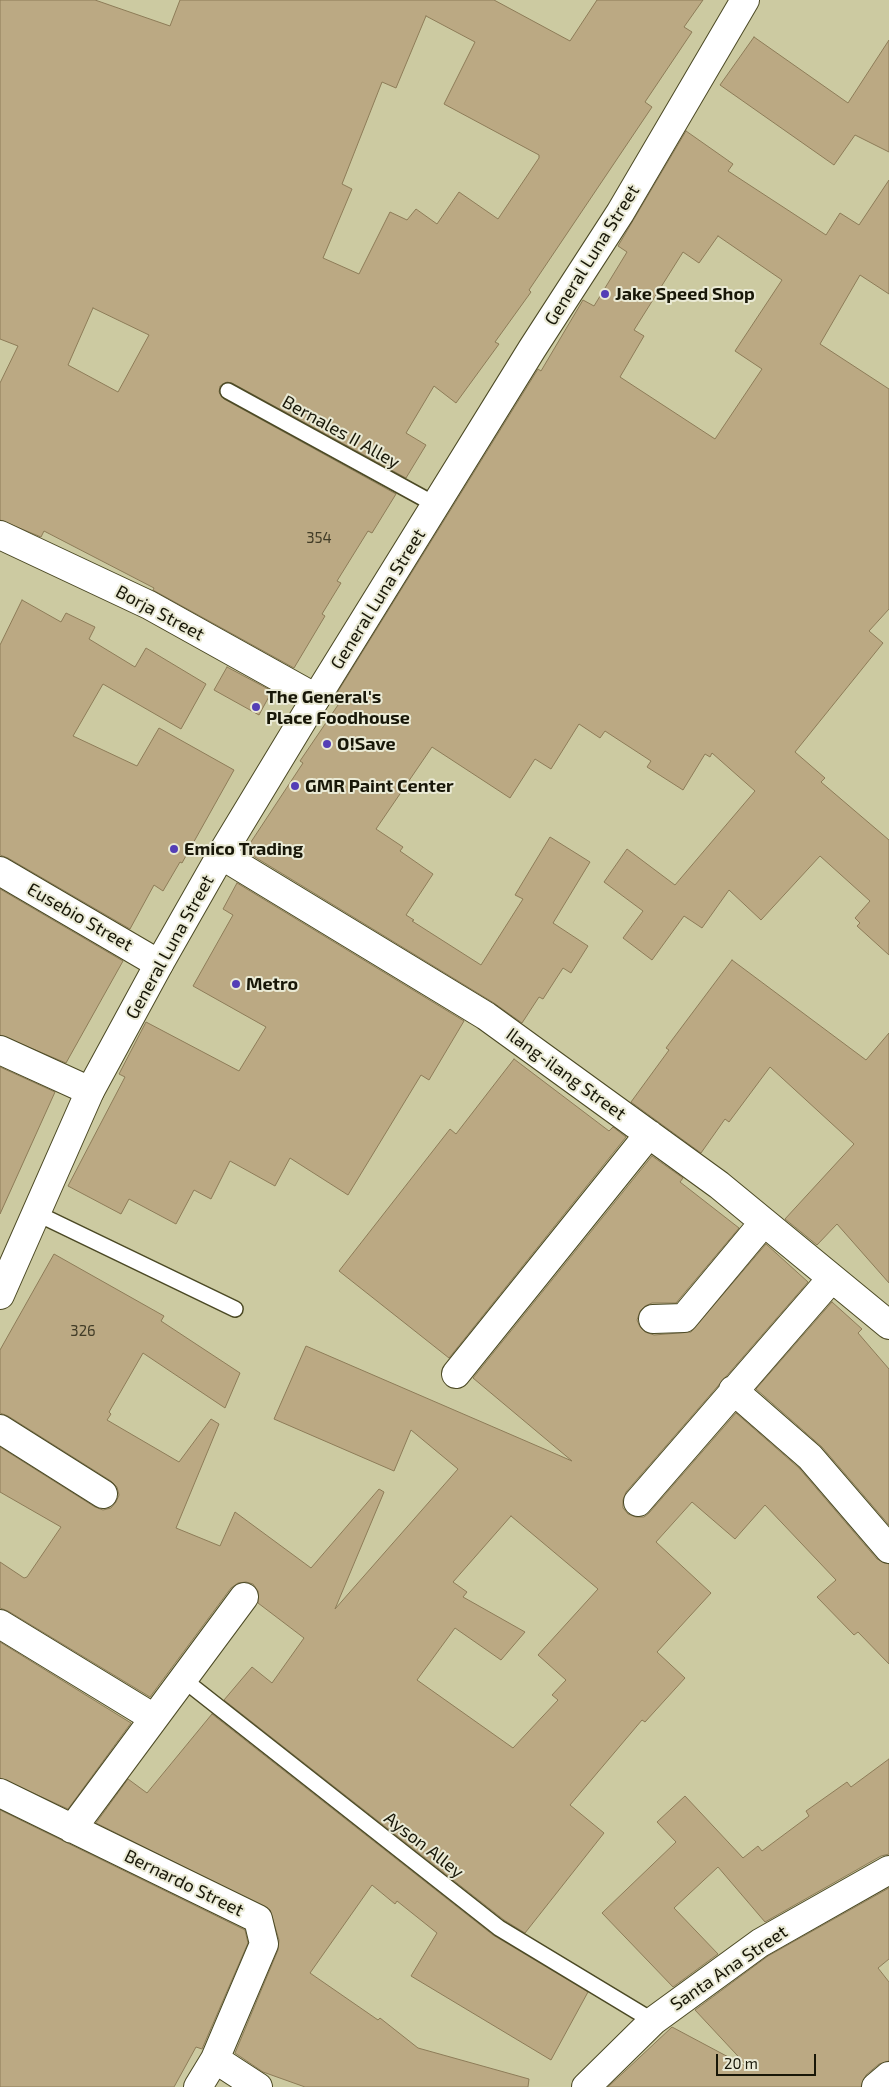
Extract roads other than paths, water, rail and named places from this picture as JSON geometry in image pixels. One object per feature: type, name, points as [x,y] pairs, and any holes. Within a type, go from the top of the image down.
[{"type":"street","name":"General Luna Street","points":[[0,1294],[7,1260],[36,1213],[90,1091],[159,964],[316,698],[532,348],[620,213],[745,0]]},
{"type":"street","name":"Borja Street","points":[[0,535],[149,605],[316,698]]},
{"type":"street","name":"Ilang-ilang Street","points":[[222,855],[486,1016],[719,1185],[889,1325]]},
{"type":"street","name":"Eusebio Street","points":[[0,871],[159,964]]},
{"type":"street","points":[[0,1050],[90,1091]]},
{"type":"street","points":[[456,1374],[649,1134]]},
{"type":"street","points":[[653,1319],[684,1318],[764,1222]]},
{"type":"street","points":[[638,1502],[733,1390],[832,1278]]},
{"type":"street","points":[[733,1390],[810,1457],[889,1549]]},
{"type":"street","points":[[0,1429],[103,1494]]},
{"type":"street","points":[[72,1829],[244,1597]]},
{"type":"street","points":[[0,1624],[154,1718]]},
{"type":"street","name":"Bernardo Street","points":[[0,1793],[258,1919],[264,1944],[215,2059],[198,2087]]},
{"type":"street","name":"Santa Ana Street","points":[[586,2087],[653,2021],[760,1943],[889,1870]]},
{"type":"street","points":[[215,2059],[258,2087]]},
{"type":"street","points":[[876,2087],[889,2076]]},
{"type":"lane","name":"Bernales II Alley","points":[[228,392],[436,506]]},
{"type":"lane","points":[[36,1213],[235,1309]]},
{"type":"lane","name":"Ayson Alley","points":[[184,1680],[499,1928],[653,2021]]},
{"type":"place","name":"Jake Speed Shop","points":[[605,294]]},
{"type":"place","name":"The General's Place Foodhouse","points":[[256,707]]},
{"type":"place","name":"O!Save","points":[[327,744]]},
{"type":"place","name":"GMR Paint Center","points":[[295,786]]},
{"type":"place","name":"Emico Trading","points":[[174,849]]},
{"type":"place","name":"Metro","points":[[236,984]]}]
